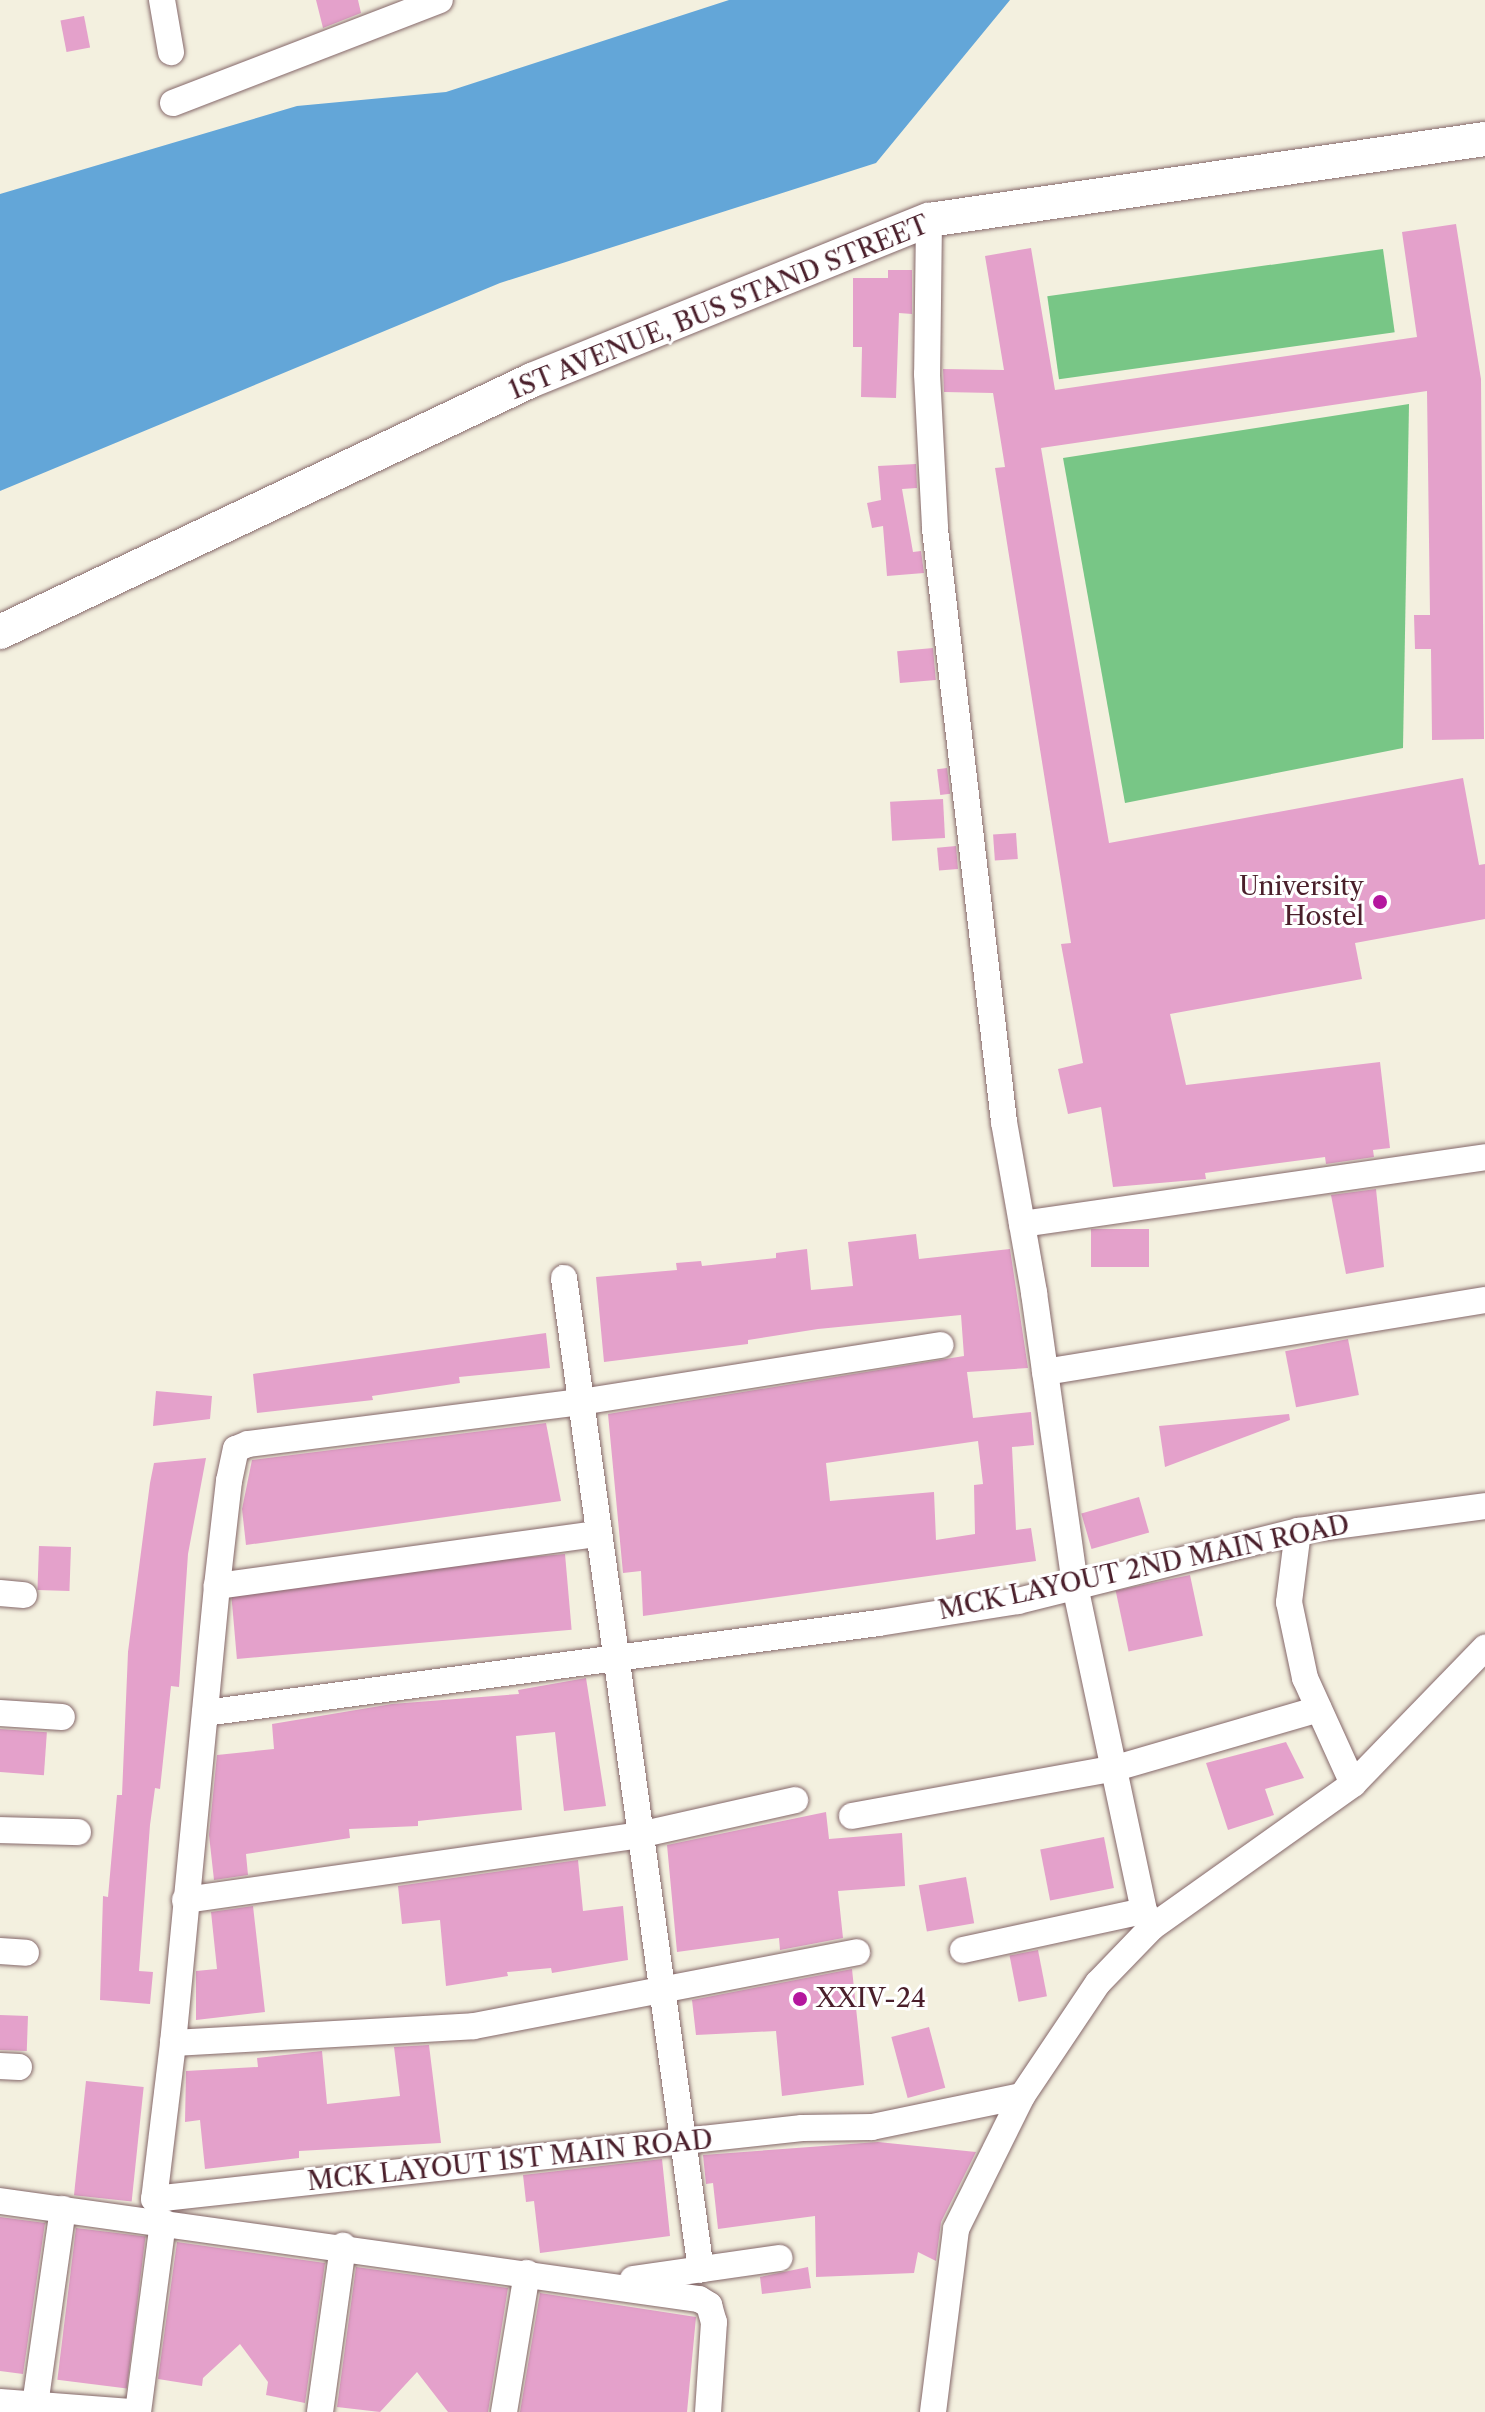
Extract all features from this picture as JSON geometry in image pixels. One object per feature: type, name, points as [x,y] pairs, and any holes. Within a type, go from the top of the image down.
[{"type":"street","points":[[162,0],[171,52]]},
{"type":"street","points":[[173,103],[440,0]]},
{"type":"street","name":"1ST AVENUE, BUS STAND STREET","points":[[0,632],[532,380],[929,220],[1485,139]]},
{"type":"street","points":[[929,220],[927,374],[935,529],[1004,1122],[1045,1372],[1075,1586],[1148,1919]]},
{"type":"street","points":[[1022,1224],[1485,1157]]},
{"type":"street","points":[[564,1278],[613,1662],[701,2270]]},
{"type":"street","points":[[1045,1372],[1485,1300]]},
{"type":"street","points":[[857,1952],[661,1993],[474,2026],[173,2043],[217,1586],[236,1449],[334,1431],[581,1402],[941,1345]]},
{"type":"street","name":"MCK LAYOUT 2ND MAIN ROAD","points":[[205,1713],[613,1662],[924,1616],[1075,1586],[1298,1531],[1485,1506]]},
{"type":"street","points":[[1298,1531],[1289,1602],[1305,1678],[1353,1784]]},
{"type":"street","points":[[217,1586],[597,1534]]},
{"type":"street","points":[[933,2412],[956,2229],[1022,2096],[1098,1983],[1148,1919],[1353,1784],[1485,1648]]},
{"type":"street","points":[[852,1816],[1116,1768],[1319,1709]]},
{"type":"street","points":[[0,1713],[62,1717]]},
{"type":"street","points":[[185,1900],[639,1835],[795,1800]]},
{"type":"street","points":[[0,1830],[78,1832]]},
{"type":"street","points":[[963,1950],[1148,1919]]},
{"type":"street","name":"MCK LAYOUT 1ST MAIN ROAD","points":[[173,2043],[154,2199],[684,2144],[802,2128],[872,2127],[1022,2096]]},
{"type":"street","points":[[0,2201],[343,2246],[527,2273],[709,2305],[715,2355],[708,2412]]},
{"type":"street","points":[[35,2405],[63,2209]]},
{"type":"street","points":[[138,2412],[163,2222]]},
{"type":"street","points":[[320,2412],[343,2246]]},
{"type":"street","points":[[633,2279],[779,2258]]},
{"type":"street","points":[[504,2412],[527,2273]]},
{"type":"street","points":[[0,2402],[131,2412]]},
{"type":"green space","points":[[1383,249],[1395,332],[1059,379],[1047,296]]},
{"type":"green space","points":[[1409,404],[1403,748],[1125,803],[1063,458]]},
{"type":"water","points":[[729,0],[1010,0],[876,163],[500,283],[0,491],[0,194],[297,106],[446,92]]},
{"type":"building","points":[[316,0],[358,0],[361,13],[323,28]]},
{"type":"building","points":[[84,16],[90,47],[67,52],[60,21]]},
{"type":"building","points":[[1456,224],[1481,379],[1484,739],[1432,740],[1431,649],[1415,649],[1414,615],[1430,615],[1427,391],[1041,448],[1109,843],[1463,778],[1479,865],[1485,864],[1485,919],[1355,943],[1362,979],[1170,1014],[1186,1085],[1380,1062],[1390,1148],[1373,1150],[1374,1157],[1326,1164],[1325,1157],[1205,1173],[1206,1179],[1113,1187],[1101,1107],[1068,1114],[1058,1069],[1083,1063],[1061,944],[1071,943],[995,468],[1005,467],[993,393],[944,392],[943,369],[1004,370],[985,256],[1031,248],[1055,390],[1417,337],[1402,232]]},
{"type":"building","points":[[888,270],[912,270],[912,314],[899,313],[896,398],[861,397],[862,347],[853,347],[853,278],[888,278]]},
{"type":"building","points":[[916,464],[917,488],[902,489],[913,552],[921,551],[924,573],[887,576],[883,526],[872,528],[867,503],[881,500],[878,466]]},
{"type":"building","points":[[933,648],[936,680],[900,683],[897,651]]},
{"type":"building","points":[[947,768],[950,794],[940,795],[937,769]]},
{"type":"building","points":[[943,799],[945,838],[892,841],[890,802]]},
{"type":"building","points":[[1016,833],[1018,859],[995,861],[993,835]]},
{"type":"building","points":[[956,846],[958,869],[939,871],[937,848]]},
{"type":"building","points":[[1376,1189],[1384,1267],[1346,1274],[1331,1195]]},
{"type":"building","points":[[1091,1229],[1149,1229],[1149,1267],[1091,1267]]},
{"type":"building","points":[[916,1234],[919,1259],[1010,1249],[1028,1368],[967,1372],[973,1418],[1031,1412],[1034,1445],[1012,1447],[1016,1530],[1031,1528],[1036,1561],[643,1616],[641,1571],[623,1573],[608,1414],[964,1356],[961,1315],[818,1329],[748,1340],[748,1344],[604,1362],[596,1277],[677,1270],[676,1263],[701,1261],[702,1266],[776,1258],[776,1253],[807,1249],[811,1290],[853,1286],[848,1242]],"holes":[[[978,1441],[983,1484],[974,1485],[975,1534],[936,1540],[934,1492],[830,1501],[826,1463]]]},
{"type":"building","points":[[546,1333],[550,1368],[459,1377],[460,1383],[372,1396],[373,1400],[257,1413],[253,1374]]},
{"type":"building","points":[[1348,1339],[1359,1395],[1296,1407],[1285,1351]]},
{"type":"building","points":[[156,1391],[212,1396],[210,1419],[153,1426]]},
{"type":"building","points":[[1289,1414],[1290,1420],[1165,1467],[1159,1426]]},
{"type":"building","points":[[546,1423],[561,1501],[246,1545],[242,1509],[252,1460]]},
{"type":"building","points":[[206,1458],[188,1554],[179,1687],[171,1686],[160,1789],[155,1788],[150,1825],[139,1971],[153,1972],[150,2004],[100,2000],[103,1896],[108,1897],[117,1795],[122,1795],[128,1652],[150,1483],[154,1463]]},
{"type":"building","points":[[1139,1497],[1149,1533],[1092,1549],[1081,1514]]},
{"type":"building","points":[[39,1546],[71,1547],[69,1591],[37,1590]]},
{"type":"building","points":[[565,1554],[572,1630],[237,1659],[230,1583]]},
{"type":"building","points":[[1190,1575],[1203,1636],[1129,1651],[1116,1591]]},
{"type":"building","points":[[586,1678],[606,1806],[564,1811],[555,1732],[516,1736],[522,1810],[418,1821],[418,1826],[349,1829],[350,1838],[246,1854],[248,1875],[214,1880],[209,1835],[217,1755],[274,1749],[272,1724],[392,1704],[519,1694],[518,1690]]},
{"type":"building","points":[[0,1729],[47,1732],[44,1775],[0,1772]]},
{"type":"building","points":[[1286,1742],[1304,1778],[1265,1789],[1274,1815],[1228,1830],[1206,1763]]},
{"type":"building","points":[[826,1812],[829,1839],[902,1833],[905,1886],[838,1891],[843,1938],[780,1950],[779,1938],[677,1952],[667,1845]]},
{"type":"building","points":[[1104,1837],[1114,1888],[1050,1900],[1040,1849]]},
{"type":"building","points":[[578,1860],[583,1911],[623,1906],[628,1960],[552,1973],[551,1968],[507,1972],[508,1976],[446,1986],[440,1920],[402,1924],[398,1886]]},
{"type":"building","points":[[966,1877],[974,1923],[927,1932],[919,1885]]},
{"type":"building","points":[[253,1906],[265,2012],[196,2020],[196,1971],[217,1969],[211,1912]]},
{"type":"building","points":[[1038,1950],[1047,1996],[1019,2002],[1010,1956]]},
{"type":"building","points":[[852,1969],[864,2085],[782,2096],[776,2031],[696,2035],[692,2000]]},
{"type":"building","points":[[0,2015],[28,2016],[27,2051],[0,2050]]},
{"type":"building","points":[[929,2027],[945,2088],[908,2098],[891,2037]]},
{"type":"building","points":[[429,2045],[441,2143],[299,2151],[299,2158],[205,2169],[200,2120],[185,2122],[186,2071],[258,2067],[257,2058],[322,2051],[327,2104],[400,2096],[394,2047]]},
{"type":"building","points":[[86,2081],[144,2087],[132,2201],[74,2195]]},
{"type":"building","points":[[878,2142],[976,2152],[941,2222],[936,2261],[918,2252],[914,2273],[816,2277],[815,2216],[718,2229],[713,2183],[706,2184],[703,2155]]},
{"type":"building","points":[[662,2159],[670,2236],[540,2253],[534,2201],[526,2202],[523,2175]]},
{"type":"building","points":[[0,2217],[45,2223],[23,2374],[0,2371]]},
{"type":"building","points":[[76,2228],[145,2237],[127,2388],[57,2380]]},
{"type":"building","points":[[177,2242],[325,2263],[305,2403],[266,2395],[268,2382],[240,2344],[203,2378],[202,2386],[158,2379]]},
{"type":"building","points":[[356,2267],[508,2288],[488,2412],[448,2412],[417,2372],[380,2412],[337,2407]]},
{"type":"building","points":[[808,2267],[811,2288],[762,2294],[760,2277]]},
{"type":"building","points":[[540,2293],[696,2317],[687,2412],[520,2412]]},
{"type":"place","name":"University Hostel","points":[[1380,902]]},
{"type":"place","name":"XXIV-24","points":[[800,1999]]}]
